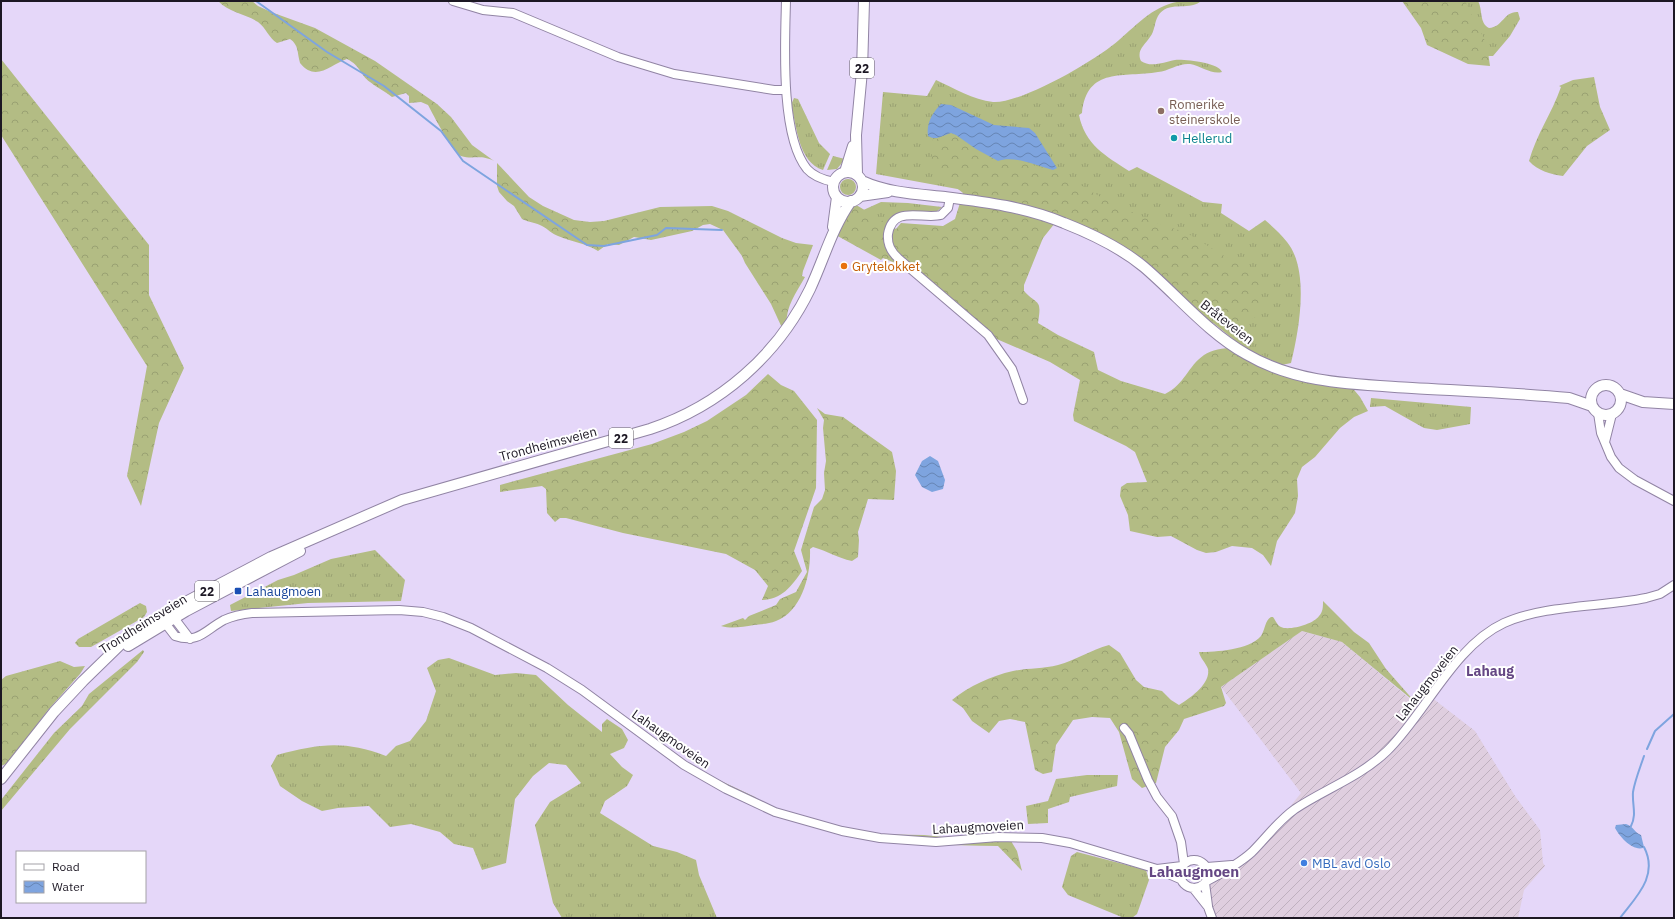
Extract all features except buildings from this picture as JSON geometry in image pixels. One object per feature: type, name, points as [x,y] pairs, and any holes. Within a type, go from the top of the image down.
[{"type":"main road","name":"22","points":[[860,196],[863,189],[860,178],[856,135],[862,71],[864,1]]},
{"type":"main road","name":"22","points":[[845,172],[856,135]]},
{"type":"main road","points":[[834,182],[839,174],[845,172],[860,178]]},
{"type":"main road","name":"Bråteveien","points":[[860,178],[894,191],[1024,210],[1065,223],[1099,239],[1142,266],[1209,327],[1237,348],[1262,363],[1290,374],[1339,383],[1569,398],[1594,392]]},
{"type":"main road","name":"22","points":[[834,182],[834,190],[837,197]]},
{"type":"main road","name":"Bråteveien","points":[[860,196],[894,191]]},
{"type":"main road","points":[[837,197],[845,202],[851,201],[860,196]]},
{"type":"main road","name":"Trondheimsveien","points":[[832,235],[837,197]]},
{"type":"main road","name":"Trondheimsveien","points":[[1,779],[54,712],[122,643],[171,615],[302,550],[330,532],[407,498],[650,429],[680,418],[725,391],[752,367],[784,332],[810,288],[832,235],[851,201]]},
{"type":"main road","points":[[1643,402],[1605,415],[1595,409],[1591,399],[1594,392],[1601,386],[1610,386],[1620,394],[1643,402],[1674,404]]},
{"type":"main road","points":[[1615,411],[1621,402],[1620,394]]},
{"type":"main road","name":"Bråteveien","points":[[1569,398],[1595,409]]},
{"type":"main road","name":"Trondheimsveien","points":[[96,669],[165,623],[171,615]]},
{"type":"street","points":[[454,1],[483,10],[513,13],[618,58],[674,74],[774,90],[786,90]]},
{"type":"street","points":[[786,1],[786,90],[794,136],[806,168],[815,176],[834,182]]},
{"type":"street","points":[[950,198],[948,208],[941,215],[911,214],[898,219],[889,231],[889,245],[899,259],[988,335],[1012,370],[1023,400]]},
{"type":"street","points":[[1595,409],[1601,433],[1610,457],[1623,472],[1674,501]]},
{"type":"street","points":[[1605,442],[1615,411]]},
{"type":"street","name":"Lahaugmoveien","points":[[1206,882],[1251,853],[1276,825],[1295,809],[1358,773],[1380,757],[1396,741],[1466,652],[1488,632],[1504,623],[1523,616],[1640,600],[1660,594],[1674,585]]},
{"type":"street","name":"Lahaugmoveien","points":[[190,639],[199,637],[229,618],[252,613],[399,610],[430,613],[464,624],[547,668],[582,690],[652,743],[684,765],[737,795],[776,812],[842,831],[888,839],[936,842],[998,837],[1042,838],[1070,843],[1157,868],[1180,879]]},
{"type":"street","points":[[171,615],[190,639]]},
{"type":"street","points":[[165,623],[175,636],[190,639]]},
{"type":"street","points":[[1124,728],[1130,734],[1140,762],[1155,793],[1172,816],[1180,842],[1183,865],[1180,879],[1185,885],[1193,888],[1208,907]]},
{"type":"street","points":[[1180,842],[1195,859],[1202,861],[1207,867],[1209,874],[1206,882],[1208,907],[1212,918]]},
{"type":"street","points":[[1183,865],[1195,859]]},
{"type":"street","name":"Lahaugmoveien","points":[[1157,868],[1183,865]]},
{"type":"street","name":"Lahaugmoveien","points":[[1207,867],[1232,865]]},
{"type":"street","points":[[1193,888],[1202,886],[1206,882]]},
{"type":"shaded area","points":[[1302,631],[1342,642],[1416,704],[1427,694],[1475,731],[1515,796],[1540,830],[1543,863],[1545,866],[1524,890],[1518,918],[1207,918],[1197,887],[1239,863],[1281,818],[1301,793],[1221,687]]},
{"type":"green space","points":[[218,1],[252,1],[258,6],[271,12],[315,28],[375,61],[437,104],[451,117],[472,145],[494,161],[485,158],[465,157],[457,154],[428,105],[421,102],[409,103],[409,96],[406,93],[392,97],[367,79],[352,62],[347,59],[324,70],[312,72],[300,63],[293,41],[290,39],[277,43],[258,22],[227,8]]},
{"type":"green space","points":[[1183,1],[1200,2],[1195,5],[1167,8],[1162,11],[1158,16],[1152,35],[1140,51],[1141,61],[1153,64],[1175,60],[1186,60],[1215,66],[1222,72],[1218,73],[1194,65],[1186,64],[1145,74],[1109,77],[1099,81],[1091,88],[1085,98],[1082,113],[1079,115],[1086,134],[1091,142],[1105,155],[1129,171],[1137,167],[1203,202],[1222,204],[1221,213],[1249,231],[1265,220],[1282,236],[1294,254],[1300,284],[1301,301],[1297,335],[1291,363],[1282,365],[1244,348],[1201,313],[1145,260],[979,193],[876,174],[883,92],[927,96],[936,80],[978,99],[993,102],[1006,101],[1022,96],[1059,79],[1109,48],[1148,15],[1164,6]]},
{"type":"green space","points":[[1402,1],[1465,1],[1487,45],[1490,66],[1468,64],[1427,45],[1421,28]]},
{"type":"green space","points":[[1410,1],[1478,1],[1482,20],[1489,28],[1497,25],[1506,16],[1513,12],[1518,12],[1520,19],[1510,36],[1493,56],[1475,56]]},
{"type":"green space","points":[[1,59],[149,245],[149,295],[184,368],[159,423],[141,506],[127,476],[147,366],[1,135]]},
{"type":"green space","points":[[1594,77],[1600,107],[1610,130],[1587,146],[1563,176],[1540,170],[1529,161],[1532,151],[1561,87],[1559,86],[1573,80]]},
{"type":"green space","points":[[794,98],[798,99],[819,143],[830,154],[823,170],[815,166],[803,151],[797,133],[791,105]]},
{"type":"green space","points":[[950,133],[956,135],[975,149],[1005,159],[1055,170],[1104,199],[1154,222],[1187,233],[1263,280],[1256,317],[1238,323],[1209,323],[1141,264],[1055,223],[1043,238],[1024,285],[1024,291],[1038,303],[1038,323],[1058,335],[1094,352],[1098,370],[1121,381],[1165,394],[1172,390],[1182,380],[1194,364],[1204,355],[1215,350],[1240,348],[1256,351],[1277,365],[1305,372],[1344,378],[1360,397],[1368,411],[1354,417],[1340,428],[1315,457],[1302,467],[1297,479],[1298,496],[1295,513],[1277,541],[1271,566],[1263,555],[1252,548],[1232,546],[1216,552],[1206,553],[1197,550],[1171,536],[1157,537],[1130,531],[1128,515],[1120,496],[1121,487],[1127,483],[1147,482],[1135,452],[1126,446],[1074,421],[1073,415],[1080,380],[1050,362],[978,331],[905,267],[883,258],[881,260],[834,234],[848,200],[896,229],[901,223],[943,226],[955,219],[963,193],[931,168],[933,138],[937,139]]},
{"type":"green space","points":[[833,156],[845,159],[837,169],[827,170]]},
{"type":"green space","points":[[497,163],[529,197],[543,206],[574,220],[590,222],[604,221],[660,207],[712,206],[728,211],[782,238],[796,243],[813,245],[803,271],[802,276],[805,277],[788,309],[786,324],[787,332],[783,330],[771,304],[742,256],[723,230],[710,224],[703,225],[692,231],[651,240],[634,237],[619,245],[608,244],[598,251],[588,246],[563,238],[540,225],[522,219],[514,206],[499,192],[497,186]]},
{"type":"green space","points":[[848,179],[855,184],[856,187],[851,194],[848,195],[841,190],[840,187],[845,180]]},
{"type":"green space","points":[[881,202],[908,203],[942,207],[936,212],[919,212],[889,224],[849,225],[859,212]]},
{"type":"green space","points":[[768,374],[781,385],[794,391],[817,420],[816,488],[794,551],[802,571],[790,587],[775,598],[762,600],[768,586],[755,570],[726,554],[623,533],[566,518],[560,518],[555,522],[547,513],[546,489],[542,486],[500,492],[500,485],[652,444],[684,432],[707,421],[746,395]]},
{"type":"green space","points":[[1371,398],[1471,407],[1470,424],[1437,430],[1424,428],[1385,406],[1370,407]]},
{"type":"green space","points":[[817,408],[825,414],[843,417],[892,452],[896,471],[894,500],[868,499],[858,532],[858,557],[852,561],[813,547],[810,549],[807,581],[798,601],[785,616],[768,623],[737,627],[721,626],[743,618],[745,620],[749,616],[776,605],[780,599],[796,592],[807,572],[801,550],[814,507],[822,499],[825,490],[824,473],[826,461],[823,428],[824,420]]},
{"type":"green space","points":[[375,550],[405,580],[401,601],[308,603],[231,611],[230,605],[278,580],[294,575],[331,559]]},
{"type":"green space","points":[[1323,601],[1354,632],[1369,643],[1386,669],[1415,702],[1342,642],[1302,631],[1221,687],[1226,703],[1224,706],[1184,719],[1179,730],[1165,747],[1156,783],[1142,788],[1132,779],[1119,732],[1110,718],[1092,717],[1073,720],[1056,745],[1052,772],[1043,774],[1035,770],[1025,722],[1010,719],[999,721],[989,733],[972,721],[963,708],[952,700],[973,686],[1005,673],[1058,665],[1109,645],[1120,653],[1136,680],[1144,687],[1162,691],[1171,700],[1179,705],[1203,685],[1208,675],[1208,669],[1199,652],[1223,651],[1241,647],[1256,641],[1261,636],[1267,620],[1271,617],[1273,617],[1281,627],[1285,628],[1312,622],[1320,614]]},
{"type":"green space","points":[[140,603],[146,606],[147,612],[144,617],[91,647],[79,647],[75,643],[78,639]]},
{"type":"green space","points":[[143,650],[144,652],[137,662],[70,729],[1,811],[1,800],[54,733],[82,706],[89,694]]},
{"type":"green space","points":[[449,658],[495,675],[516,673],[536,675],[568,705],[602,732],[602,724],[607,719],[622,729],[628,740],[624,748],[610,754],[622,767],[633,775],[627,786],[605,801],[600,813],[653,846],[677,852],[696,860],[699,875],[717,918],[562,918],[553,903],[535,825],[550,802],[581,783],[566,765],[549,763],[533,776],[515,799],[506,863],[482,870],[473,848],[454,844],[440,832],[411,824],[390,827],[369,806],[338,808],[322,811],[302,801],[280,786],[271,766],[277,755],[306,748],[332,745],[357,748],[386,756],[396,746],[410,741],[426,721],[436,691],[427,668],[438,660]]},
{"type":"green space","points":[[60,661],[74,667],[85,666],[80,674],[48,710],[8,763],[1,766],[1,680],[6,676]]},
{"type":"green space","points":[[702,772],[755,797],[767,806],[792,816],[807,821],[864,834],[924,835],[985,841],[1002,839],[1008,836],[1017,851],[1022,871],[998,846],[922,844],[866,838],[809,824],[736,794],[701,776]]},
{"type":"green space","points":[[1087,775],[1118,775],[1117,786],[1070,797],[1069,802],[1048,809],[1048,823],[1028,824],[1026,806],[1048,801],[1056,779]]},
{"type":"green space","points":[[1077,852],[1146,870],[1149,880],[1137,914],[1132,918],[1124,918],[1068,895],[1062,887],[1071,856]]},
{"type":"water","points":[[941,104],[951,105],[994,125],[1029,128],[1035,133],[1057,168],[1053,170],[1011,159],[998,161],[951,133],[939,138],[928,136],[929,122]]},
{"type":"water","points":[[930,456],[938,461],[945,480],[943,489],[932,492],[922,487],[915,475],[922,461]]},
{"type":"water","points":[[1626,824],[1641,835],[1643,848],[1631,845],[1623,839],[1615,828],[1616,825]]},
{"type":"waterway","points":[[256,1],[327,52],[384,86],[441,131],[463,161],[587,245],[604,246],[657,235],[666,228],[722,230]]},
{"type":"waterway","points":[[1647,749],[1655,731],[1674,714]]},
{"type":"waterway","points":[[1631,826],[1634,817],[1633,792],[1636,778],[1644,756]]},
{"type":"waterway","points":[[1620,918],[1644,886],[1649,867],[1648,858],[1644,847]]},
{"type":"place","name":"Romerike steinerskole","points":[[1161,111]]},
{"type":"place","name":"Hellerud","points":[[1174,138]]},
{"type":"place","name":"Grytelokket","points":[[844,266]]},
{"type":"place","name":"Lahaugmoen","points":[[238,591]]},
{"type":"place","name":"MBL avd Oslo","points":[[1304,863]]},
{"type":"district","name":"Lahaug","points":[[1490,671]]},
{"type":"district","name":"Lahaugmoen","points":[[1194,871]]}]
